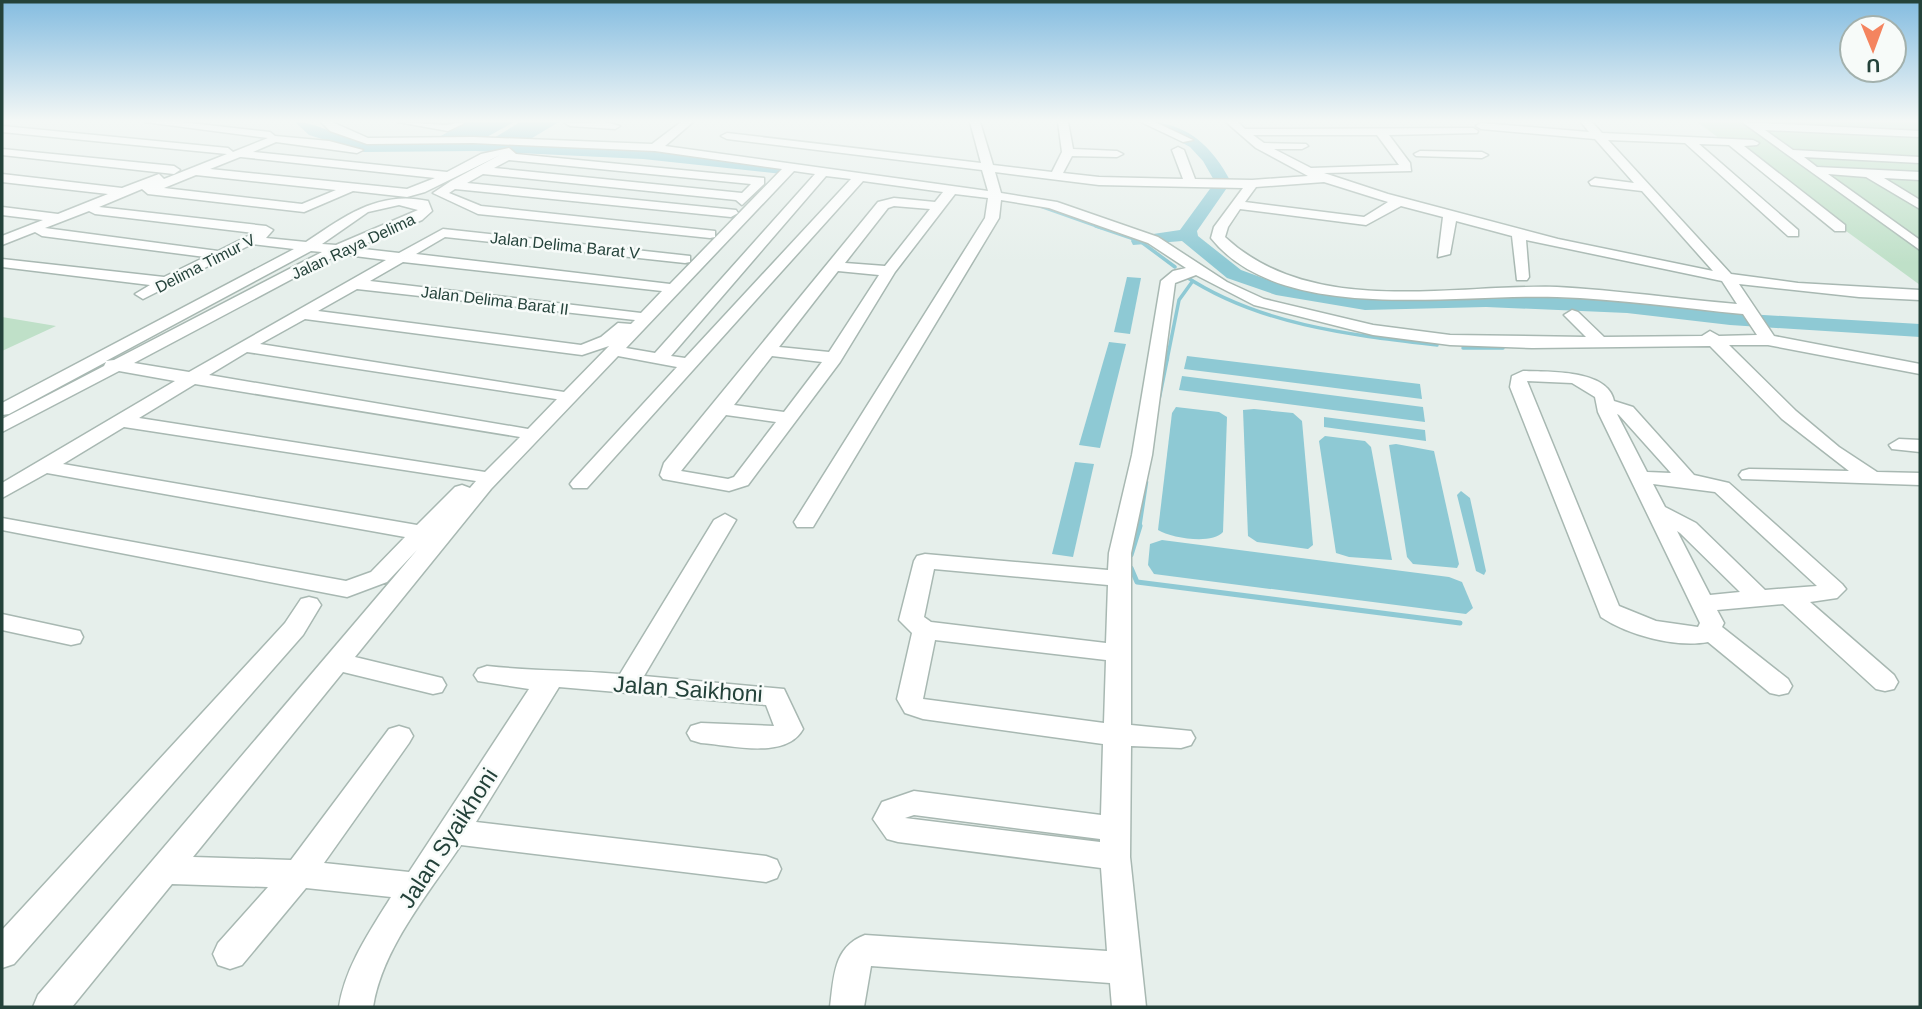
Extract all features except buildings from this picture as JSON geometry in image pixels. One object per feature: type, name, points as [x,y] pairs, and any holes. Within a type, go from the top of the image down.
[{"type":"street","points":[[167,169],[351,188],[403,197],[426,189],[450,186],[478,210],[709,234]]},
{"type":"street","points":[[2,248],[190,169]]},
{"type":"street","points":[[341,169],[450,186],[731,213]]},
{"type":"street","points":[[423,204],[475,169]]},
{"type":"street","points":[[523,169],[746,197]]},
{"type":"street","points":[[304,314],[582,351],[607,341],[664,287],[685,259],[760,181],[639,169]]},
{"type":"street","points":[[789,169],[946,195],[1052,205],[1148,239],[1188,272],[1259,302],[1373,330],[1450,340],[1540,343],[1715,340],[1764,335],[1920,369]]},
{"type":"street","points":[[50,1007],[484,485],[789,169]]},
{"type":"street","points":[[805,522],[992,218],[994,198],[986,169]]},
{"type":"street","points":[[996,169],[1099,181],[1212,183],[1394,169]]},
{"type":"street","points":[[1056,176],[1059,169]]},
{"type":"street","points":[[1099,181],[1101,169]]},
{"type":"street","points":[[1188,169],[1190,182]]},
{"type":"street","points":[[1303,169],[1329,174],[1358,189],[1519,234],[1727,278],[1834,290],[1920,295]]},
{"type":"street","points":[[1325,169],[1329,174]]},
{"type":"street","points":[[1628,169],[1727,278],[1764,335]]},
{"type":"street","points":[[1723,169],[1793,233]]},
{"type":"street","points":[[1766,169],[1840,228]]},
{"type":"street","points":[[1814,170],[1920,176]]},
{"type":"street","points":[[1814,170],[1919,244]]},
{"type":"street","points":[[185,171],[147,189],[304,208],[351,188]]},
{"type":"street","points":[[1867,173],[1920,208]]},
{"type":"street","points":[[659,359],[821,175]]},
{"type":"street","points":[[2,178],[122,197]]},
{"type":"street","points":[[580,484],[860,181]]},
{"type":"street","points":[[1246,181],[1238,205],[1221,227],[1218,239],[1222,245],[1281,280],[1311,287],[1391,295],[1558,292],[1749,312]]},
{"type":"street","points":[[1595,183],[1645,188]]},
{"type":"street","points":[[1325,195],[1358,189]]},
{"type":"street","points":[[1896,190],[1920,192]]},
{"type":"street","points":[[946,195],[889,271],[834,358],[738,483],[729,485],[670,475],[671,467],[721,409],[886,203],[946,195]]},
{"type":"street","points":[[2,241],[122,197]]},
{"type":"street","name":"Jalan Raya Delima","points":[[2,410],[310,246],[364,209],[403,197],[423,204],[425,211],[417,217],[335,251],[2,426]]},
{"type":"street","points":[[1238,205],[1368,221],[1399,201]]},
{"type":"street","points":[[1865,206],[1920,208]]},
{"type":"street","name":"Delima Timur V","points":[[95,210],[266,230],[142,294]]},
{"type":"street","points":[[2,211],[60,218]]},
{"type":"street","points":[[1771,211],[1822,214]]},
{"type":"street","points":[[1443,254],[1450,215]]},
{"type":"street","points":[[1891,225],[1920,227]]},
{"type":"street","points":[[41,232],[219,255]]},
{"type":"street","name":"Jalan Delima Barat V","points":[[398,257],[444,233],[685,259]]},
{"type":"street","points":[[1519,234],[1522,277]]},
{"type":"street","points":[[251,240],[664,287]]},
{"type":"street","points":[[2,492],[398,257]]},
{"type":"street","points":[[2,262],[165,282]]},
{"type":"street","points":[[833,266],[889,271]]},
{"type":"street","points":[[1129,1007],[1116,843],[1118,765],[1115,735],[1120,553],[1142,455],[1168,281],[1188,272]]},
{"type":"street","name":"Jalan Delima Barat II","points":[[355,284],[635,315]]},
{"type":"street","points":[[1572,315],[1600,342]]},
{"type":"street","points":[[1700,326],[1789,415],[1832,451],[1871,478]]},
{"type":"street","points":[[1540,343],[1561,376]]},
{"type":"street","points":[[2,524],[347,589],[379,577],[561,388],[244,347]]},
{"type":"street","points":[[616,351],[690,364]]},
{"type":"street","points":[[768,351],[834,358]]},
{"type":"street","points":[[92,362],[520,430]]},
{"type":"street","points":[[1523,376],[1561,376],[1597,388],[1604,395],[1605,404],[1638,477],[1713,623],[1709,630],[1700,636],[1623,620],[1609,611],[1518,380],[1523,376]]},
{"type":"street","points":[[1605,404],[1626,411],[1688,480]]},
{"type":"street","points":[[721,409],[790,418]]},
{"type":"street","points":[[123,421],[477,475]]},
{"type":"street","points":[[1899,444],[1920,446]]},
{"type":"street","points":[[45,467],[422,533]]},
{"type":"street","points":[[1749,475],[1920,480]]},
{"type":"street","points":[[1638,477],[1688,480],[1722,487],[1834,589],[1831,593],[1702,603]]},
{"type":"street","points":[[1655,510],[1688,528],[1760,599]]},
{"type":"street","points":[[626,685],[725,520]]},
{"type":"street","points":[[1118,653],[925,630],[911,620],[925,561],[1121,579]]},
{"type":"street","points":[[1788,596],[1885,682]]},
{"type":"street","points":[[2,953],[294,629],[309,605]]},
{"type":"street","points":[[2,622],[71,637]]},
{"type":"street","points":[[925,630],[911,692],[914,706],[1115,735],[1181,738]]},
{"type":"street","points":[[1709,630],[1779,686]]},
{"type":"street","points":[[337,662],[433,685]]},
{"type":"street","name":"Jalan Saikhoni","points":[[487,675],[775,696],[789,729],[779,737],[701,733]]},
{"type":"street","name":"Jalan Syaikhoni","points":[[356,1007],[359,987],[415,886],[552,680]]},
{"type":"street","points":[[230,954],[299,874],[399,736]]},
{"type":"street","points":[[914,803],[1116,843],[898,830],[888,819],[892,810],[914,803]]},
{"type":"street","points":[[453,832],[766,869]]},
{"type":"street","points":[[166,870],[299,874],[415,886]]},
{"type":"street","points":[[847,1007],[854,959],[865,950],[1127,968]]},
{"type":"green space","points":[[1761,169],[1920,169],[1920,285]]},
{"type":"green space","points":[[2,317],[56,326],[2,351]]},
{"type":"water","points":[[1127,277],[1141,278],[1130,334],[1114,332]]},
{"type":"water","points":[[1109,342],[1126,344],[1100,448],[1079,445]]},
{"type":"water","points":[[1187,356],[1420,384],[1422,399],[1184,369]]},
{"type":"water","points":[[1182,376],[1423,407],[1425,422],[1179,390]]},
{"type":"water","points":[[1176,407],[1219,412],[1227,417],[1223,532],[1218,536],[1181,538],[1158,530],[1172,413]]},
{"type":"water","points":[[1243,410],[1293,413],[1302,421],[1313,545],[1308,549],[1257,542],[1248,536]]},
{"type":"water","points":[[1324,417],[1425,430],[1426,441],[1324,427]]},
{"type":"water","points":[[1325,436],[1365,441],[1371,447],[1392,560],[1349,557],[1336,553],[1319,441]]},
{"type":"water","points":[[1389,445],[1434,451],[1459,564],[1457,568],[1413,564],[1407,557]]},
{"type":"water","points":[[1075,462],[1094,464],[1073,557],[1052,554]]},
{"type":"water","points":[[1461,491],[1470,498],[1486,571],[1484,575],[1476,571],[1457,495]]},
{"type":"water","points":[[1162,540],[1449,577],[1462,582],[1473,608],[1466,614],[1154,574],[1148,565],[1150,544]]},
{"type":"waterway","points":[[1189,235],[1188,231],[1223,182],[1217,169]]},
{"type":"waterway","points":[[1036,205],[1101,228]]},
{"type":"waterway","points":[[1096,226],[1140,241],[1175,267]]},
{"type":"waterway","points":[[1140,241],[1154,237],[1189,235]]},
{"type":"waterway","points":[[1189,235],[1234,274],[1276,289],[1365,304],[1486,301],[1627,307],[1730,319],[1920,331]]},
{"type":"waterway","points":[[1185,276],[1214,293],[1275,317],[1339,332],[1437,345]]},
{"type":"waterway","points":[[1167,360],[1179,300],[1192,282]]},
{"type":"waterway","points":[[1463,348],[1503,348]]},
{"type":"waterway","points":[[1159,397],[1167,358]]},
{"type":"waterway","points":[[1139,528],[1146,482]]},
{"type":"waterway","points":[[1131,555],[1140,526]]},
{"type":"waterway","points":[[1131,568],[1137,582],[1460,623]]}]
